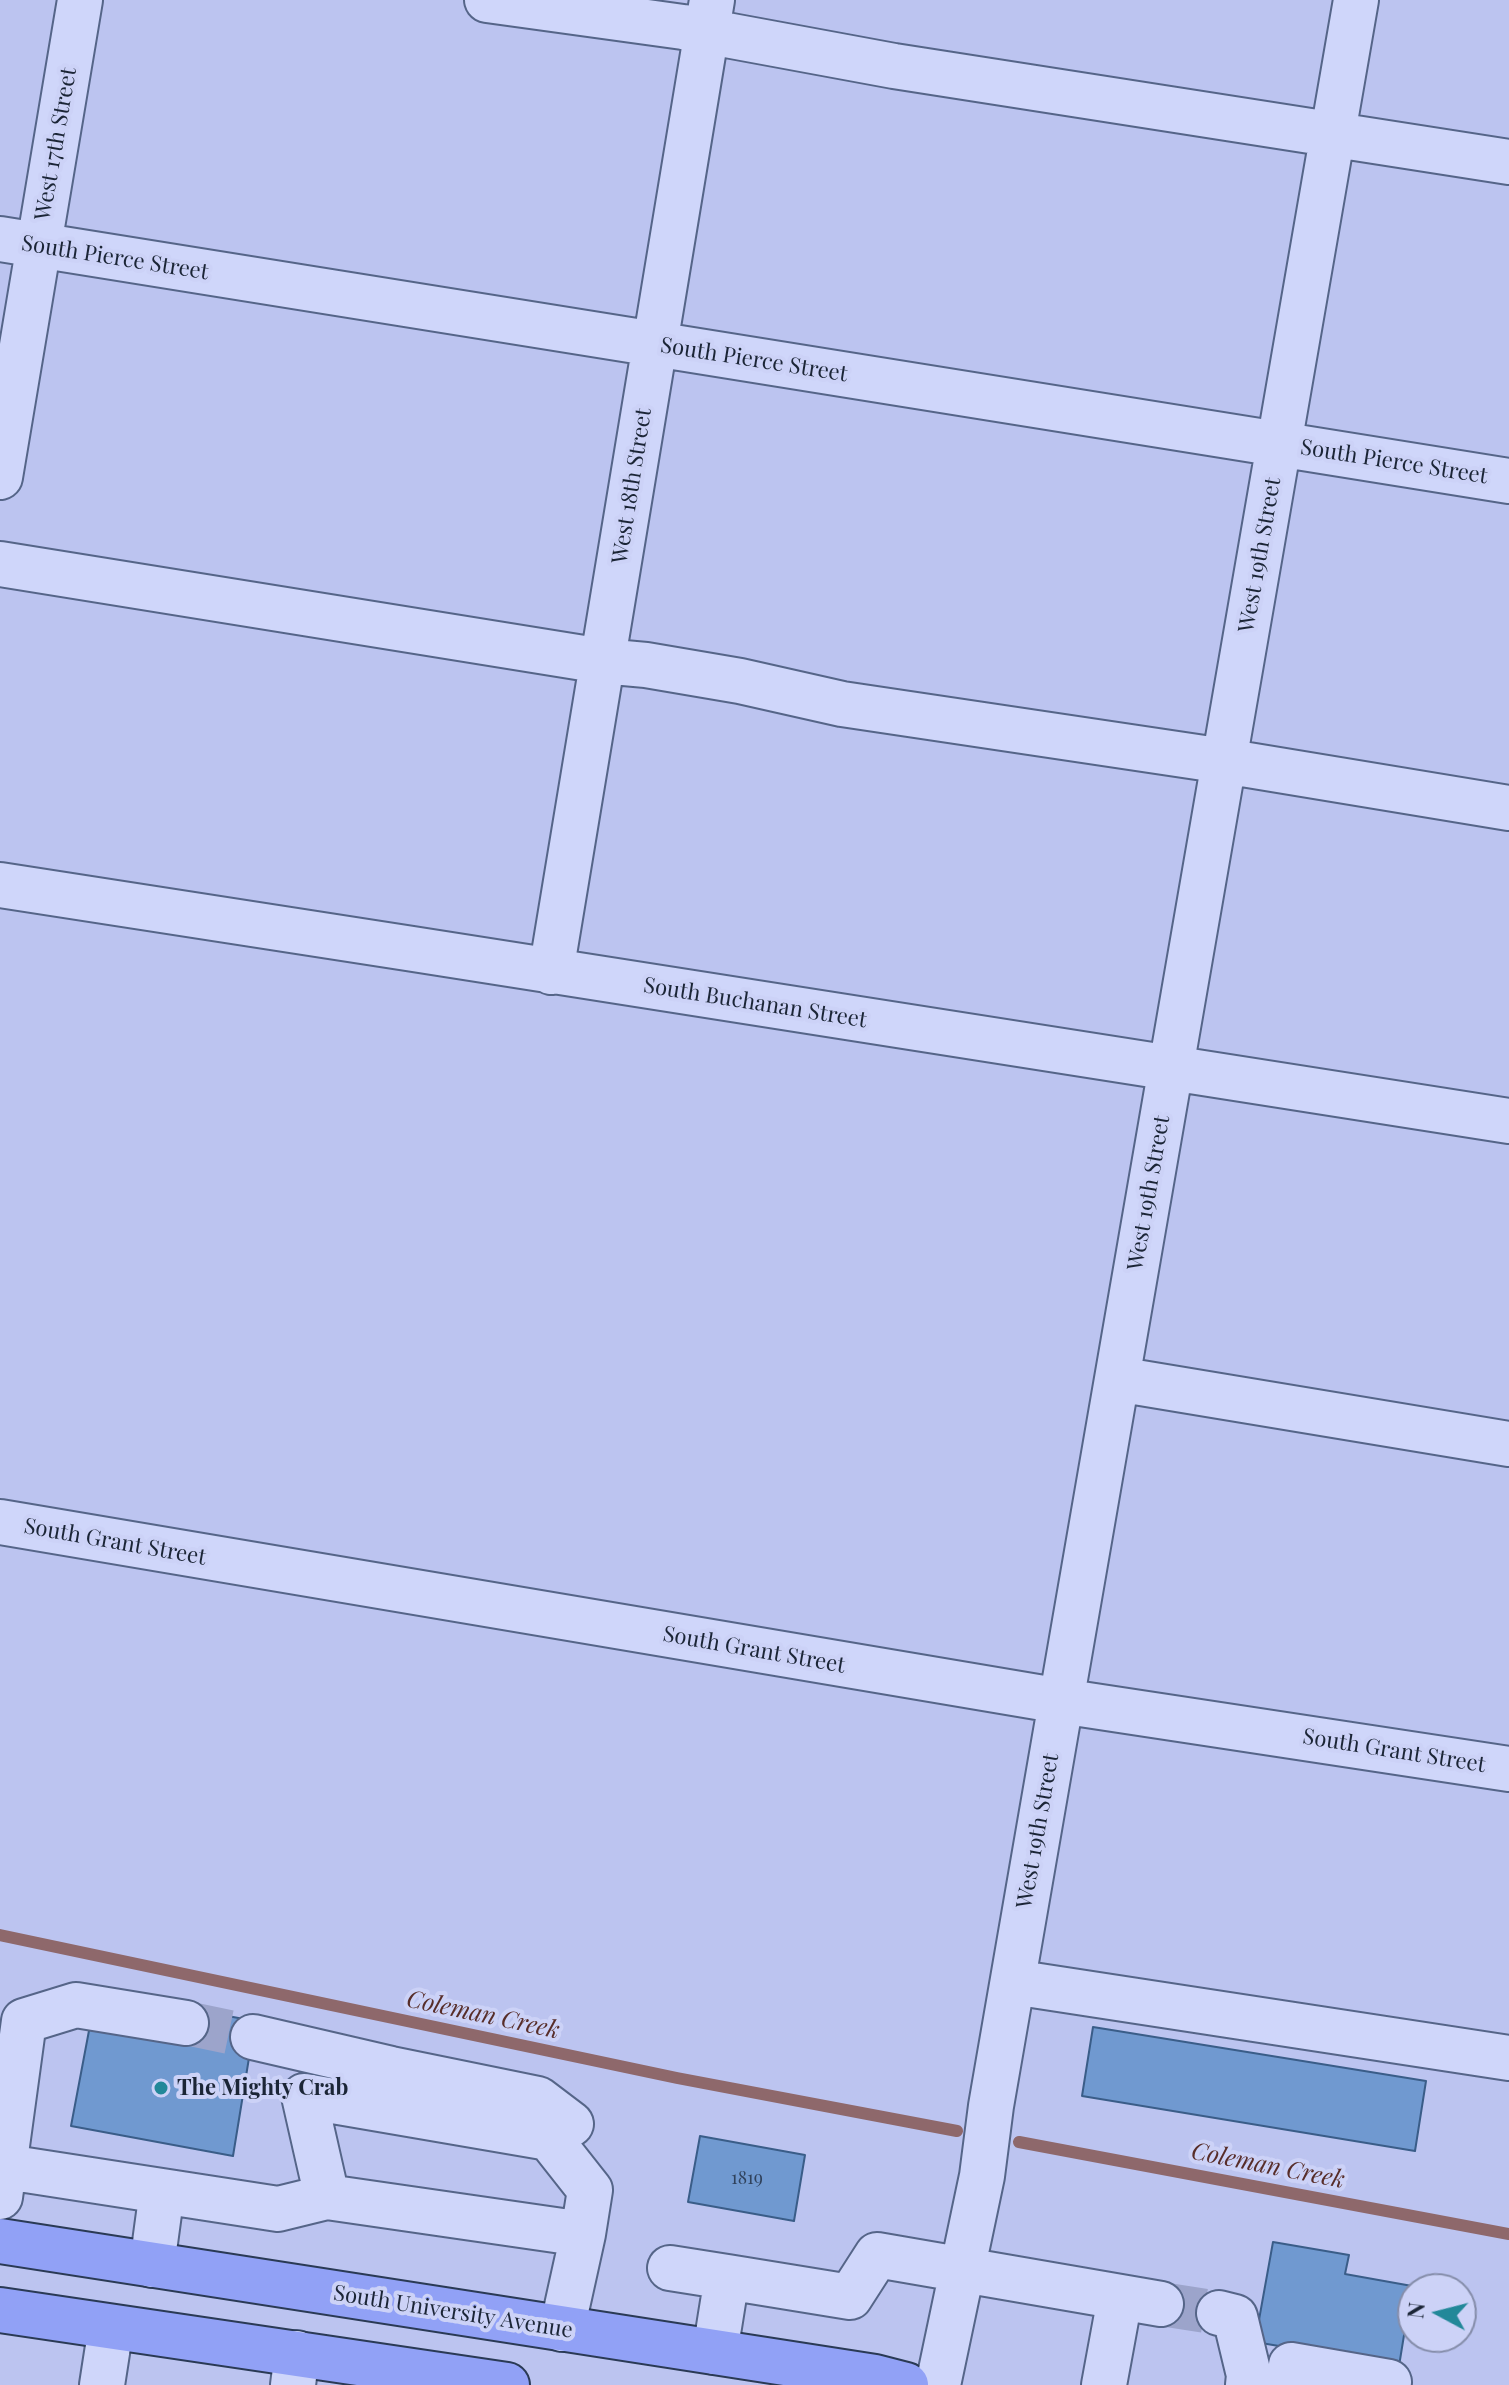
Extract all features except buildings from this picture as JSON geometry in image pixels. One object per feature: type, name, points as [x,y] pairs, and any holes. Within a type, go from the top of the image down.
[{"type":"main road","name":"South University Avenue","points":[[0,2241],[875,2377],[906,2385]]},
{"type":"main road","points":[[0,2310],[111,2327],[295,2369],[507,2385]]},
{"type":"street","name":"West 17th Street","points":[[0,477],[19,242],[80,0]]},
{"type":"street","points":[[487,0],[683,27],[709,16],[894,66],[1509,162]]},
{"type":"street","name":"West 19th Street","points":[[938,2385],[982,2176],[991,2106],[1356,0]]},
{"type":"street","name":"West 18th Street","points":[[551,972],[709,16]]},
{"type":"street","name":"South Pierce Street","points":[[19,242],[437,312],[1509,481]]},
{"type":"street","points":[[0,564],[602,661],[646,665],[740,681],[842,704],[1224,761],[1509,808]]},
{"type":"street","name":"South Buchanan Street","points":[[0,885],[1171,1065],[1509,1121]]},
{"type":"street","points":[[1117,1379],[1509,1444]]},
{"type":"street","name":"South Grant Street","points":[[0,1522],[1061,1701],[1509,1769]]},
{"type":"street","points":[[1013,1982],[1509,2058]]},
{"type":"street","points":[[186,2023],[76,2005],[24,2021],[1,2177],[162,2191],[278,2209],[327,2197],[583,2234]]},
{"type":"street","points":[[253,2037],[538,2099],[582,2154],[583,2234],[562,2329]]},
{"type":"street","points":[[327,2197],[304,2096],[549,2138],[582,2154]]},
{"type":"street","points":[[152,2265],[162,2191]]},
{"type":"street","points":[[670,2268],[850,2297],[877,2255],[1140,2301],[1104,2385]]},
{"type":"street","points":[[715,2352],[727,2277]]},
{"type":"street","points":[[1219,2313],[1235,2317],[1249,2375],[1248,2385]]},
{"type":"street","points":[[102,2385],[111,2327]]},
{"type":"street","points":[[1289,2385],[1291,2365],[1389,2382]]},
{"type":"waterway","name":"Coleman Creek","points":[[0,1935],[677,2078],[957,2131]]},
{"type":"waterway","name":"Coleman Creek","points":[[1019,2142],[1509,2234]]},
{"type":"tunnel","points":[[186,2023],[253,2037]]},
{"type":"tunnel","points":[[1161,2304],[1219,2313]]},
{"type":"place","name":"The Mighty Crab","points":[[161,2088]]}]
